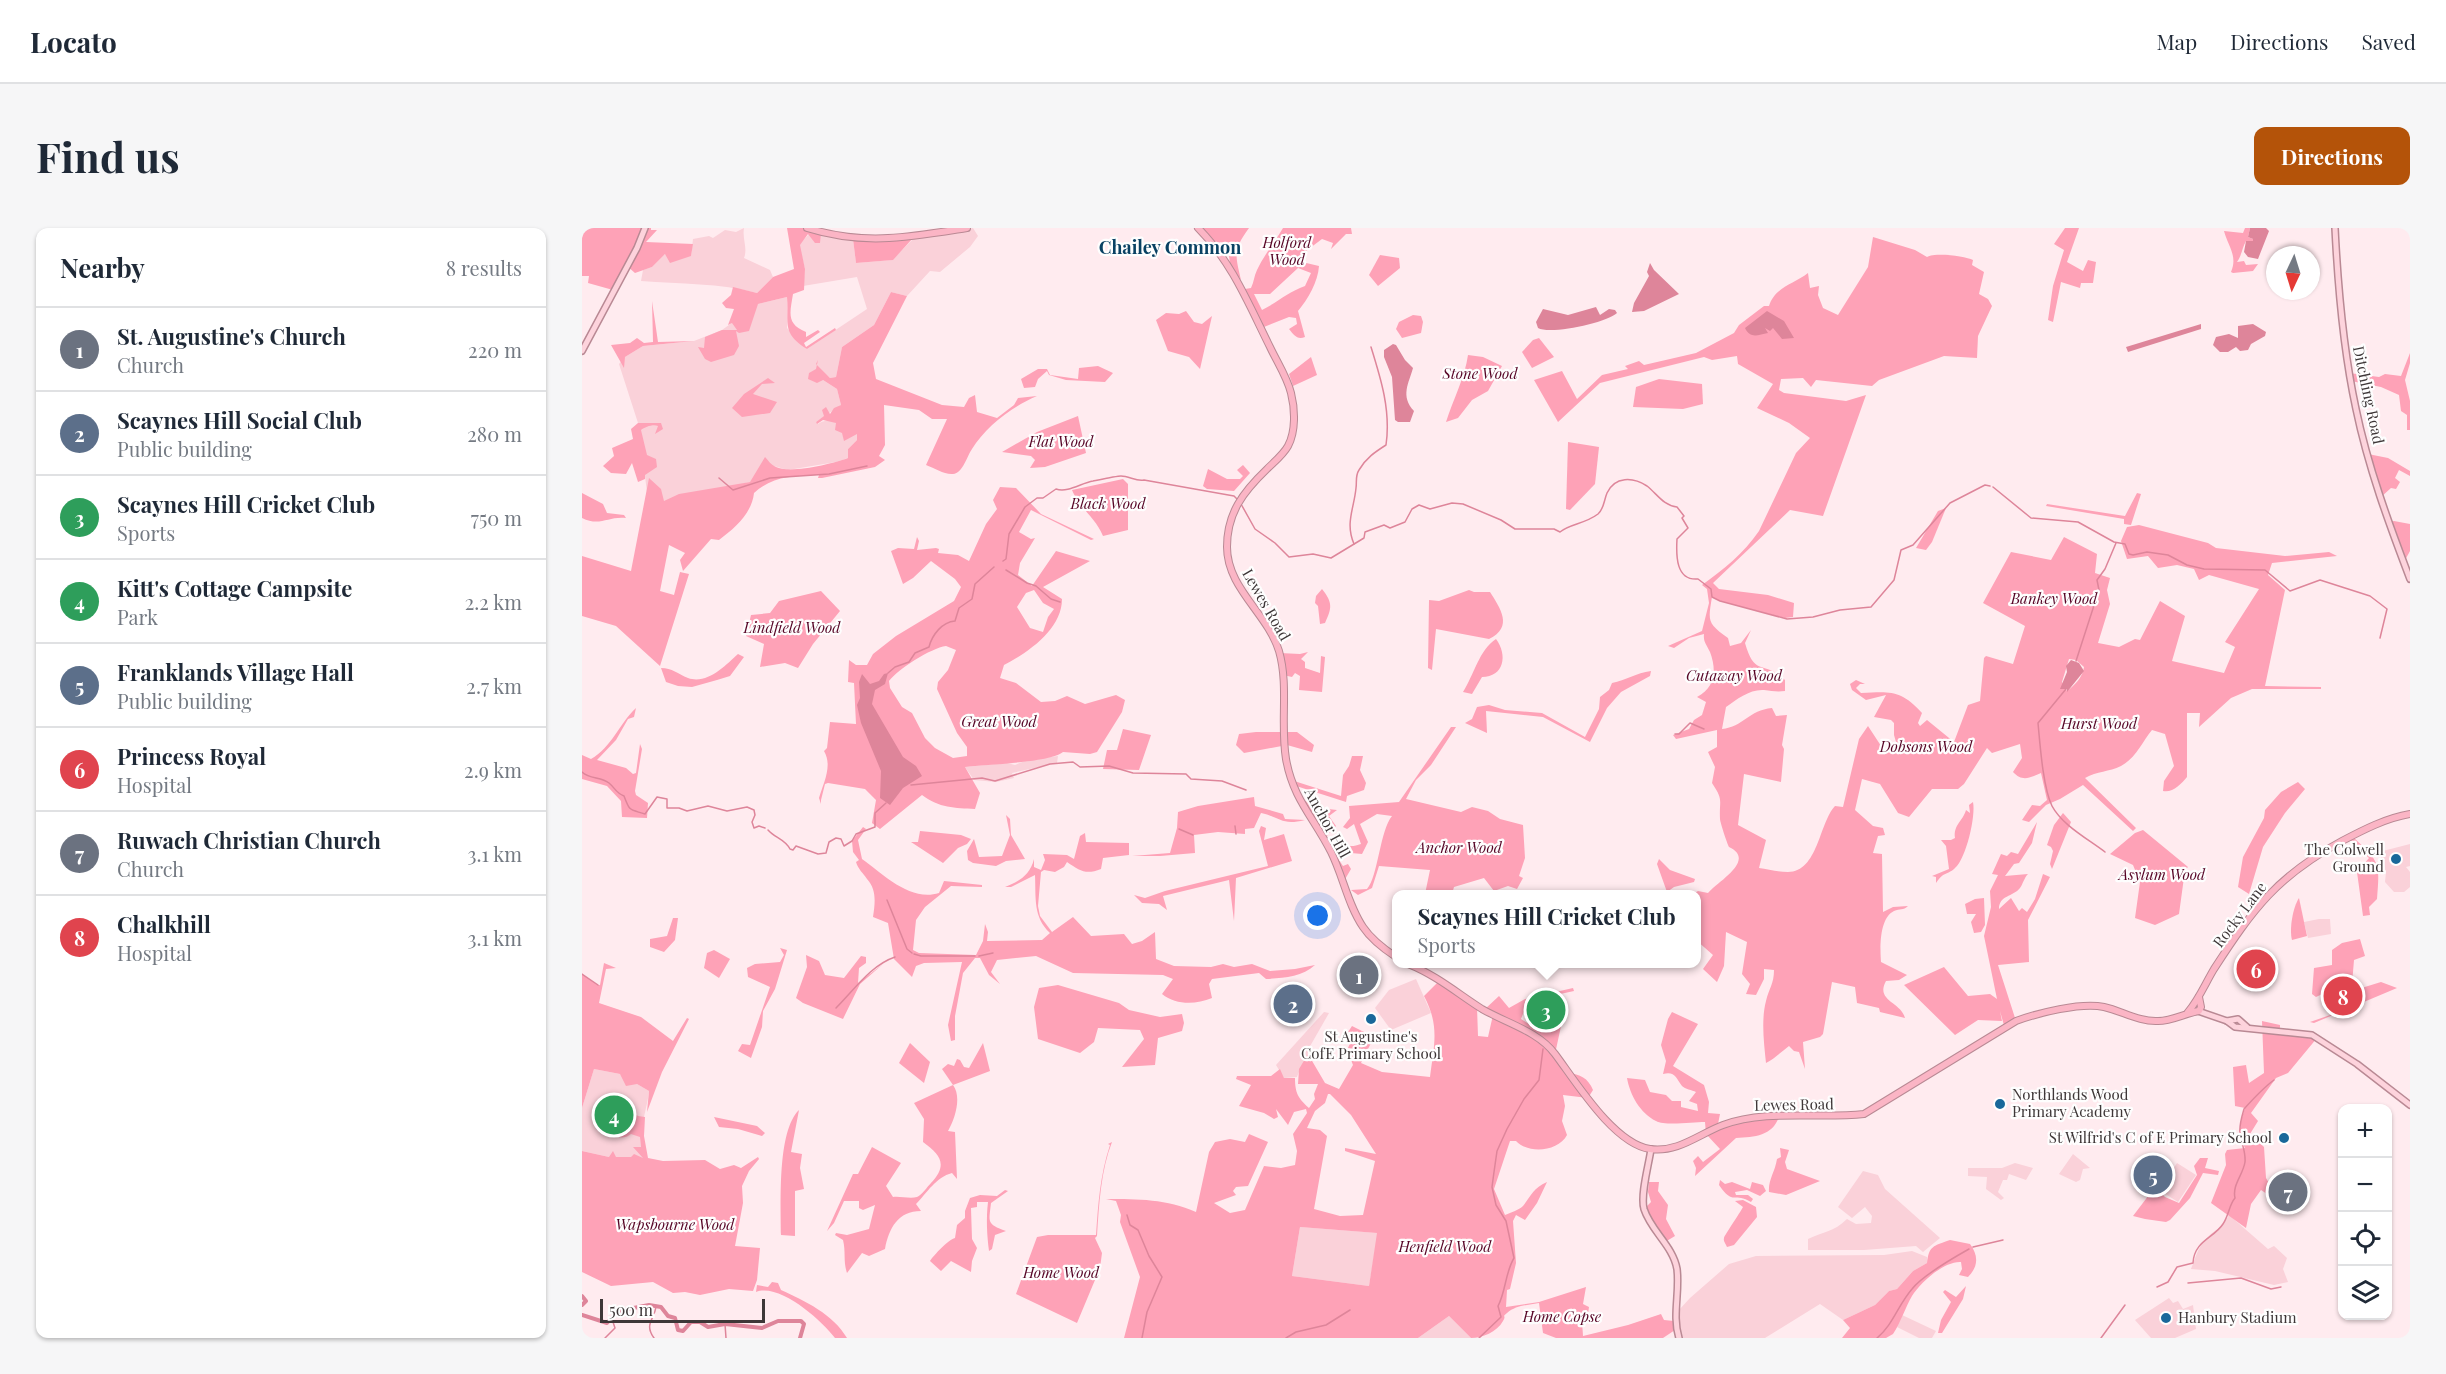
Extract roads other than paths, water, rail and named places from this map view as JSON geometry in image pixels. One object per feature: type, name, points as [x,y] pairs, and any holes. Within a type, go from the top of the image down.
[{"type":"highway","points":[[807,228],[833,234],[885,240],[967,228]]},
{"type":"highway","name":"Lewes Road","points":[[1198,228],[1243,289],[1288,385],[1293,410],[1293,433],[1290,441],[1278,459],[1238,501],[1228,538],[1228,564],[1241,590],[1269,629],[1279,651],[1284,686],[1283,717]]},
{"type":"highway","name":"Anchor Hill","points":[[1283,717],[1286,762],[1298,797],[1332,853],[1356,914],[1369,935],[1392,954]]},
{"type":"highway","name":"Rocky Lane","points":[[2197,1007],[2199,997],[2214,970],[2244,925],[2267,895],[2285,877],[2311,859],[2376,824],[2410,814]]},
{"type":"highway","points":[[1419,968],[1484,1010],[1547,1043],[1588,1098],[1621,1135],[1640,1146],[1651,1149]]},
{"type":"highway","name":"Lewes Road","points":[[1651,1149],[1675,1147],[1720,1126],[1745,1118],[1864,1114],[2016,1022],[2038,1014],[2088,1006],[2103,1006],[2134,1017],[2157,1021],[2188,1013],[2197,1007]]},
{"type":"main road","points":[[582,351],[637,248],[645,228]]},
{"type":"main road","name":"Ditchling Road","points":[[2335,228],[2342,327],[2356,411],[2383,503],[2410,579]]},
{"type":"main road","points":[[2197,1007],[2206,1013],[2231,1022],[2235,1027],[2240,1024],[2248,1028],[2275,1033],[2296,1032],[2312,1035],[2346,1056],[2410,1105]]},
{"type":"main road","points":[[1651,1149],[1643,1202],[1654,1228],[1669,1248],[1677,1267],[1676,1320],[1679,1338]]},
{"type":"waterway","points":[[1354,544],[1350,523],[1357,474],[1368,459],[1386,445],[1387,420],[1384,395],[1371,347]]},
{"type":"waterway","points":[[719,478],[733,490],[770,478],[829,474],[867,466]]},
{"type":"waterway","points":[[1003,561],[1006,559],[1009,534],[1025,507],[1056,489],[1065,490],[1088,482],[1121,476],[1234,496],[1238,500]]},
{"type":"waterway","points":[[1241,504],[1255,529],[1275,543],[1289,557],[1313,554],[1331,558],[1364,538],[1365,532],[1384,525],[1390,528],[1405,522],[1412,509],[1419,505],[1430,509],[1452,503],[1463,504],[1501,520],[1515,529],[1554,529],[1560,532],[1598,514],[1610,487],[1615,483],[1625,480],[1636,481],[1647,486],[1664,502],[1677,507],[1684,516],[1682,518],[1688,528],[1677,539],[1677,553],[1681,572],[1685,576],[1698,579],[1711,589],[1712,597],[1720,601],[1787,619],[1871,607],[1894,580],[1901,550],[1913,545],[1950,503],[1985,485],[1990,486]]},
{"type":"waterway","points":[[1993,487],[2031,518],[2078,522],[2114,542],[2125,544],[2129,554],[2147,552],[2168,555],[2187,565],[2204,569],[2265,570],[2290,591],[2320,580],[2370,596],[2387,609],[2380,638]]},
{"type":"waterway","points":[[2076,661],[2099,590],[2097,580],[2105,569],[2116,543]]},
{"type":"waterway","points":[[888,673],[895,667],[909,662],[915,653],[929,647],[938,630],[955,621],[959,608],[972,599],[975,584],[994,567]]},
{"type":"waterway","points":[[1006,570],[1036,586],[1051,599],[1060,602]]},
{"type":"waterway","points":[[2066,689],[2038,723],[2046,788],[2056,813],[2105,852]]},
{"type":"waterway","points":[[1675,734],[1679,734],[1690,723],[1704,729]]},
{"type":"waterway","points":[[911,785],[982,778],[995,781],[1050,764],[1073,762],[1080,767],[1109,766],[1133,773],[1186,774],[1191,779],[1222,781],[1246,790]]},
{"type":"waterway","points":[[582,772],[609,783],[624,796],[631,809],[645,814],[657,797],[667,799],[667,808],[687,811],[708,806],[727,811],[747,807],[754,810],[755,815],[752,822],[754,828],[759,826],[765,828]]},
{"type":"waterway","points":[[768,830],[790,849],[793,850],[796,846],[818,854],[826,853],[829,842],[836,838],[841,839],[844,846],[852,841],[856,834],[875,827],[875,813],[886,803]]},
{"type":"waterway","points":[[1235,826],[1236,834]]},
{"type":"waterway","points":[[1179,829],[1193,835]]},
{"type":"waterway","points":[[887,900],[907,949],[912,953]]},
{"type":"waterway","points":[[979,956],[993,953]]},
{"type":"waterway","points":[[914,954],[975,956]]},
{"type":"waterway","points":[[836,1008],[871,972],[895,957]]},
{"type":"waterway","points":[[582,974],[598,985]]},
{"type":"waterway","points":[[1479,1338],[1501,1317],[1498,1306],[1514,1258],[1506,1221],[1496,1205],[1492,1187],[1497,1151],[1524,1099],[1539,1080],[1543,1049]]},
{"type":"waterway","points":[[2157,1287],[2168,1282],[2177,1267],[2193,1263],[2197,1250],[2225,1221],[2235,1198],[2235,1189],[2245,1162],[2240,1130],[2244,1109],[2274,1080]]},
{"type":"waterway","points":[[1127,1215],[1130,1225],[1138,1230],[1149,1256],[1162,1277],[1147,1312],[1142,1338]]},
{"type":"waterway","points":[[1973,1247],[2003,1240]]},
{"type":"waterway","points":[[1877,1338],[1883,1333],[1907,1295],[1923,1278],[1969,1249]]},
{"type":"waterway","points":[[2188,1283],[2241,1278],[2271,1289],[2281,1287]]},
{"type":"waterway","points":[[582,1296],[586,1301],[582,1305]]},
{"type":"waterway","points":[[582,1315],[607,1323],[618,1311],[649,1305],[661,1307],[668,1316],[675,1318],[678,1330],[683,1331],[691,1322],[700,1322],[708,1327],[725,1324],[762,1328],[778,1321],[801,1321],[804,1324],[800,1338]]},
{"type":"waterway","points":[[2101,1338],[2125,1305]]},
{"type":"waterway","points":[[654,1338],[650,1325],[656,1307]]},
{"type":"waterway","points":[[1286,1338],[1296,1332],[1326,1325],[1350,1310]]},
{"type":"waterway","points":[[605,1338],[615,1328],[612,1319]]},
{"type":"waterway","points":[[725,1324],[726,1338]]},
{"type":"place","name":"The Colwell Ground","points":[[2396,859]]},
{"type":"place","name":"Princess Royal","points":[[2256,969]]},
{"type":"place","name":"St. Augustine's Church","points":[[1359,975]]},
{"type":"place","name":"Chalkhill","points":[[2343,996]]},
{"type":"place","name":"Scaynes Hill Social Club","points":[[1293,1004]]},
{"type":"place","name":"Scaynes Hill Cricket Club","points":[[1546,1010]]},
{"type":"place","name":"St Augustine's CofE Primary School","points":[[1371,1019]]},
{"type":"place","name":"Northlands Wood Primary Academy","points":[[2000,1104]]},
{"type":"place","name":"Kitt's Cottage Campsite","points":[[614,1115]]},
{"type":"place","name":"St Wilfrid's C of E Primary School","points":[[2284,1138]]},
{"type":"place","name":"Franklands Village Hall","points":[[2153,1175]]},
{"type":"place","name":"Ruwach Christian Church","points":[[2288,1192]]},
{"type":"place","name":"Hanbury Stadium","points":[[2166,1318]]},
{"type":"district","name":"Chailey Common","points":[[1170,248]]},
{"type":"park label","name":"Holford Wood","points":[[1287,252]]},
{"type":"park label","name":"Stone Wood","points":[[1480,374]]},
{"type":"park label","name":"Flat Wood","points":[[1061,442]]},
{"type":"park label","name":"Black Wood","points":[[1108,504]]},
{"type":"park label","name":"Bankey Wood","points":[[2054,599]]},
{"type":"park label","name":"Lindfield Wood","points":[[792,628]]},
{"type":"park label","name":"Cutaway Wood","points":[[1734,676]]},
{"type":"park label","name":"Great Wood","points":[[999,722]]},
{"type":"park label","name":"Hurst Wood","points":[[2099,724]]},
{"type":"park label","name":"Dobsons Wood","points":[[1926,747]]},
{"type":"park label","name":"Anchor Wood","points":[[1459,848]]},
{"type":"park label","name":"Asylum Wood","points":[[2162,875]]},
{"type":"park label","name":"Wapsbourne Wood","points":[[675,1225]]},
{"type":"park label","name":"Henfield Wood","points":[[1445,1247]]},
{"type":"park label","name":"Home Wood","points":[[1061,1273]]},
{"type":"park label","name":"Home Copse","points":[[1562,1317]]}]
